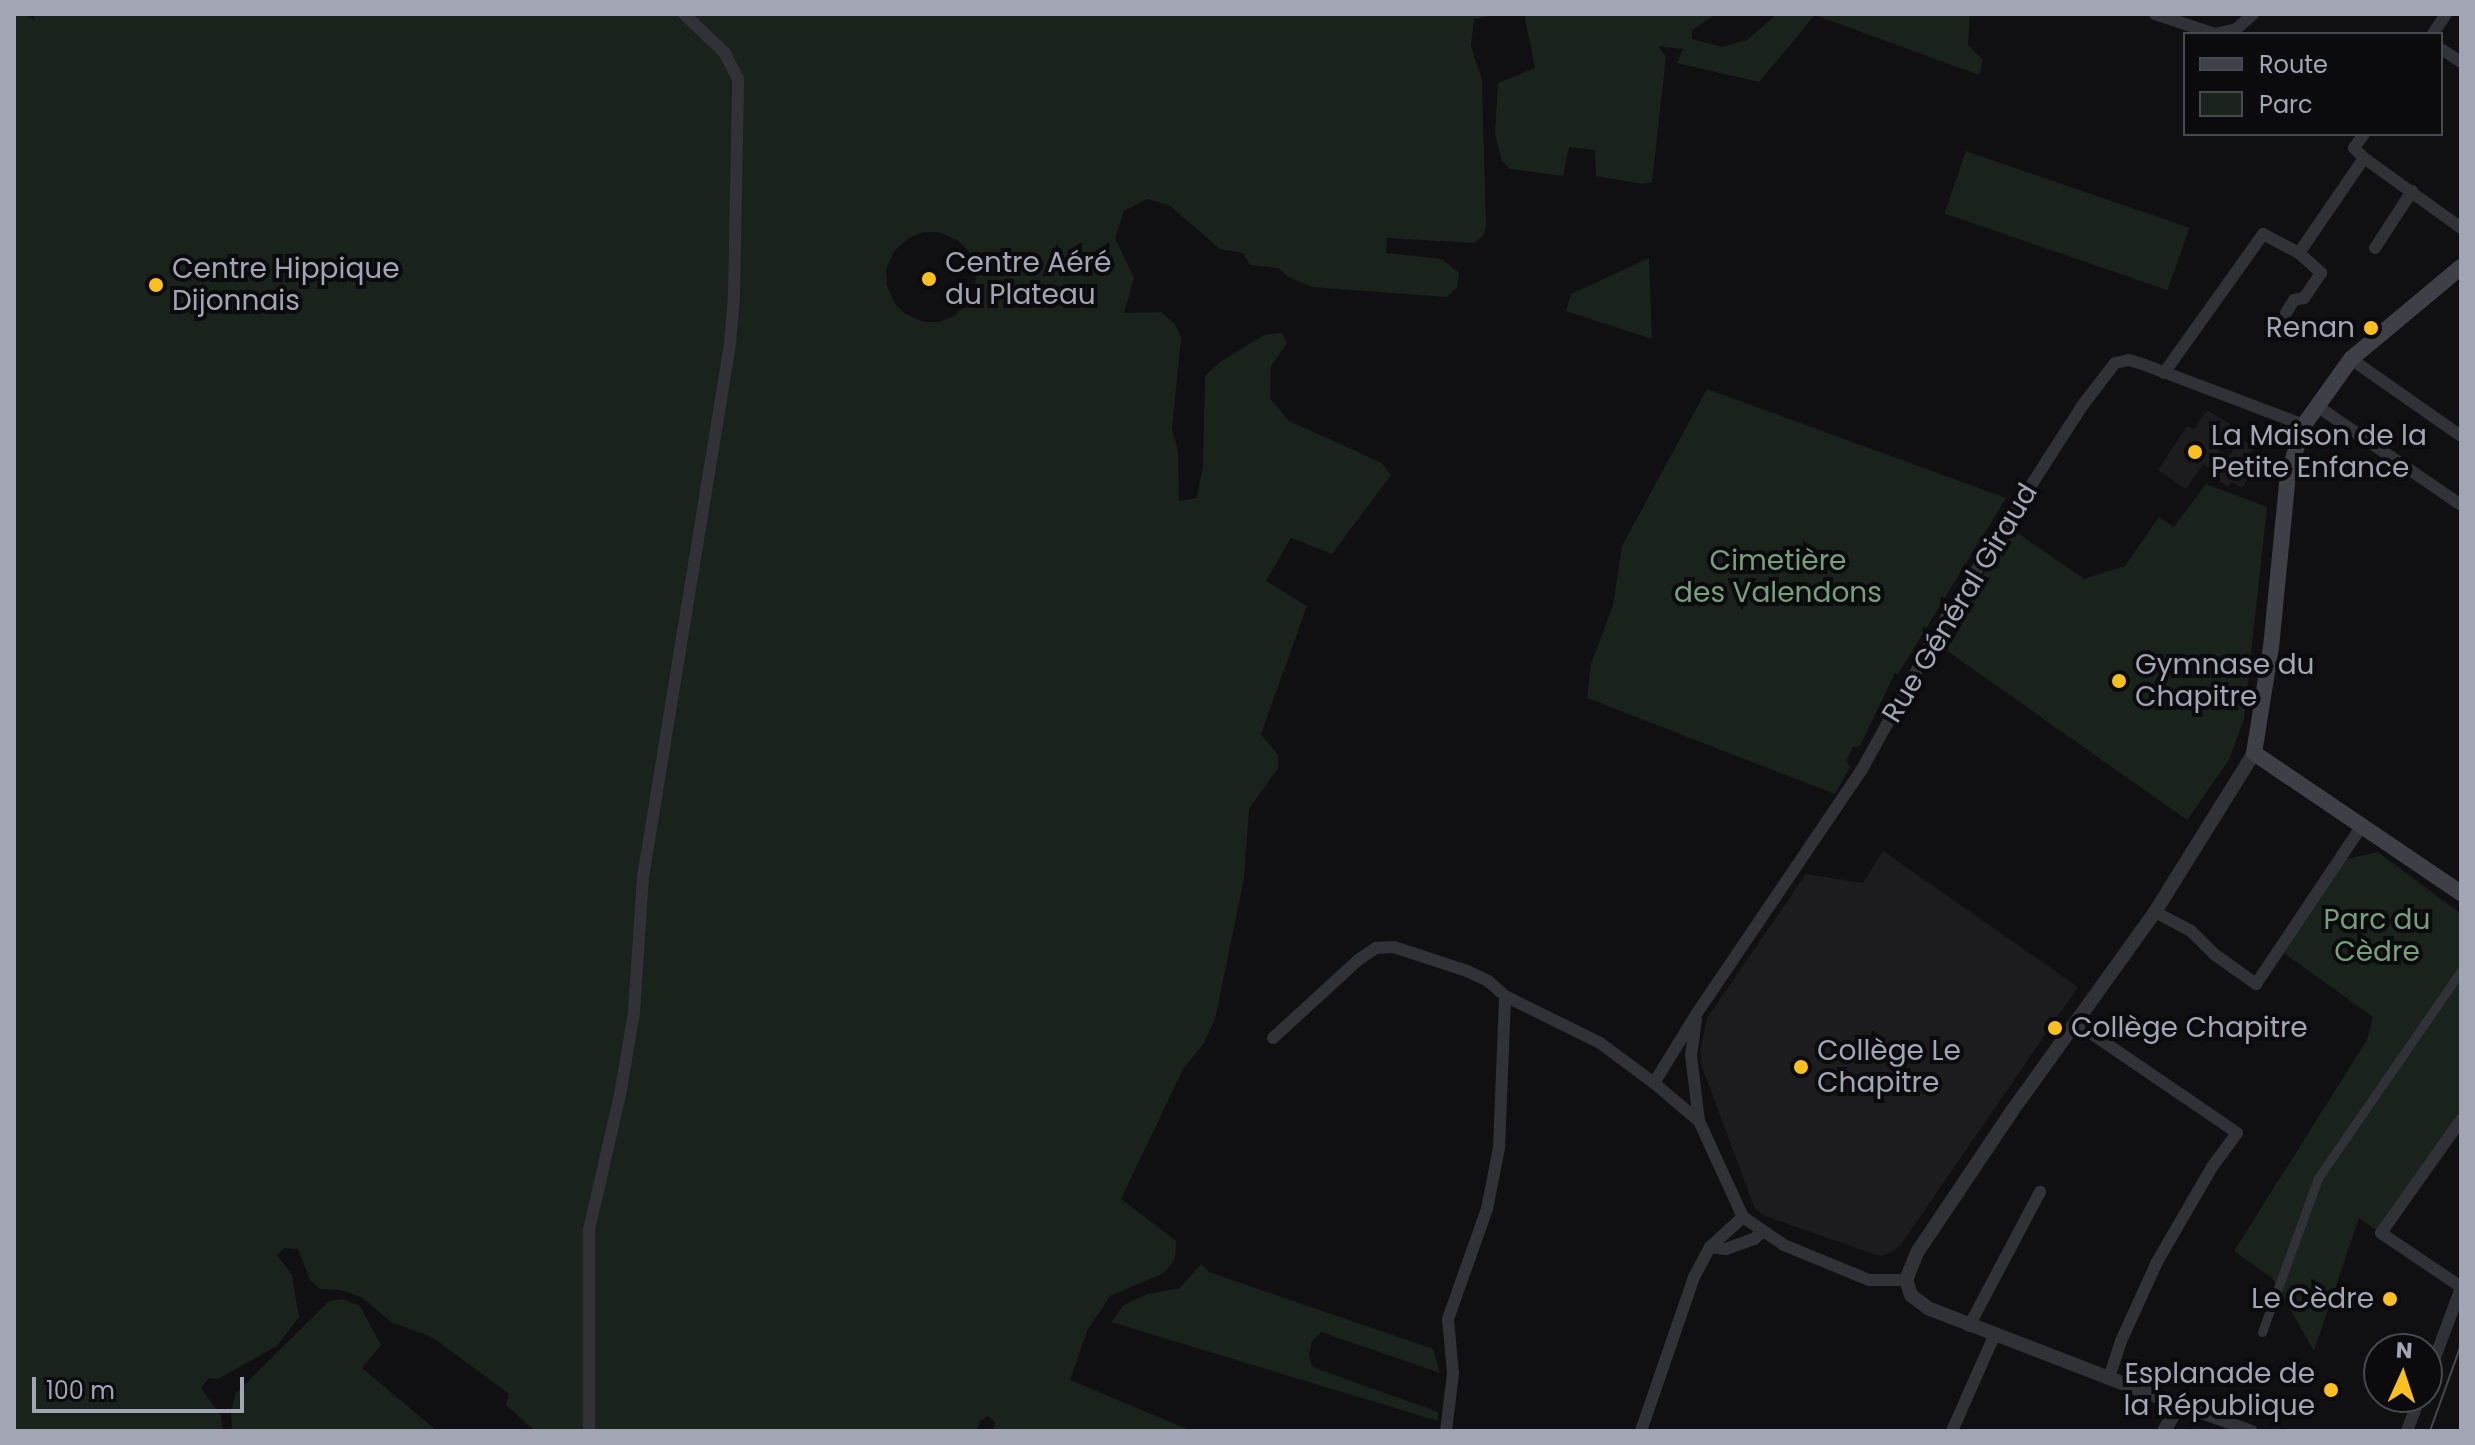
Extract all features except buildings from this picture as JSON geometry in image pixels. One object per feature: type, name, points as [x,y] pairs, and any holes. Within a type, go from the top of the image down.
[{"type":"main road","points":[[2461,267],[2351,359],[2304,425],[2288,474],[2271,647],[2254,753],[2461,893]]},
{"type":"street","points":[[589,1431],[589,1230],[620,1095],[634,1012],[643,877],[730,344],[734,295],[738,79],[725,53],[684,14]]},
{"type":"street","points":[[2155,14],[2205,32]]},
{"type":"street","points":[[2434,32],[2446,14]]},
{"type":"street","points":[[2229,32],[2250,18]]},
{"type":"street","points":[[2443,50],[2461,62]]},
{"type":"street","points":[[2363,136],[2354,148],[2364,158],[2461,228]]},
{"type":"street","points":[[2299,253],[2364,158]]},
{"type":"street","points":[[2375,248],[2412,191]]},
{"type":"street","points":[[2164,373],[2263,234],[2299,253],[2321,273],[2304,298],[2294,300],[2286,313]]},
{"type":"street","points":[[2351,359],[2461,436]]},
{"type":"street","name":"Rue Général Giraud","points":[[1654,1083],[1697,1013],[1861,771],[1944,621],[2099,380],[2115,363],[2129,360],[2304,425]]},
{"type":"street","points":[[2317,406],[2461,505]]},
{"type":"street","points":[[2252,1431],[1969,1326],[1919,1302],[1911,1295],[1906,1280],[1918,1251],[2155,912],[2254,753]]},
{"type":"street","points":[[2155,912],[2191,931],[2214,954],[2256,984],[2361,827]]},
{"type":"street","points":[[1273,1038],[1376,948],[1394,947],[1422,953],[1488,981],[1505,996],[1600,1043],[1699,1121]]},
{"type":"street","points":[[2262,1332],[2318,1178],[2461,971]]},
{"type":"street","points":[[1446,1431],[1453,1373],[1448,1319],[1487,1209],[1499,1148],[1505,996]]},
{"type":"street","name":"Rue Général Giraud","points":[[1697,1013],[1691,1055],[1699,1121],[1743,1217]]},
{"type":"street","points":[[2076,1023],[2237,1133],[2212,1167],[2157,1262],[2121,1341],[2109,1378]]},
{"type":"street","points":[[2443,1336],[2461,1288],[2381,1233],[2461,1120]]},
{"type":"street","points":[[1969,1326],[2040,1192]]},
{"type":"street","points":[[1641,1431],[1694,1277],[1710,1247],[1743,1217],[1784,1245],[1869,1280],[1906,1280]]},
{"type":"street","points":[[1710,1247],[1726,1249],[1754,1239],[1763,1231]]},
{"type":"street","points":[[1952,1431],[1994,1336]]},
{"type":"street","points":[[2164,1431],[2179,1405]]},
{"type":"shaded area","name":"La Maison de la Petite Enfance","points":[[2207,410],[2233,426],[2217,449],[2228,457],[2241,438],[2255,447],[2250,454],[2260,461],[2242,488],[2232,482],[2228,487],[2214,477],[2217,472],[2203,464],[2186,489],[2158,470],[2187,426],[2194,429]]},
{"type":"shaded area","points":[[1883,851],[2078,987],[1900,1246],[1879,1256],[1765,1216],[1755,1209],[1702,1067],[1700,1051],[1707,1018],[1806,874],[1863,883]]},
{"type":"green space","points":[[14,14],[25,14],[35,21],[32,14],[1501,14],[1474,19],[1471,46],[1482,80],[1486,226],[1483,236],[1474,243],[1387,238],[1386,253],[1442,259],[1459,273],[1457,287],[1447,297],[1311,287],[1287,276],[1278,268],[1250,265],[1243,253],[1220,249],[1169,205],[1147,199],[1124,211],[1115,238],[1134,278],[1124,313],[1161,312],[1175,324],[1181,338],[1172,429],[1178,451],[1179,501],[1197,498],[1203,465],[1205,376],[1220,362],[1264,335],[1282,333],[1287,343],[1271,366],[1270,398],[1289,421],[1382,463],[1391,475],[1332,554],[1291,538],[1266,581],[1307,606],[1261,734],[1278,755],[1278,768],[1249,809],[1244,879],[1215,1019],[1204,1043],[1183,1069],[1121,1199],[1176,1241],[1175,1259],[1164,1273],[1110,1296],[1088,1329],[1070,1380],[1192,1431],[993,1431],[995,1422],[988,1416],[980,1421],[977,1431],[535,1431],[506,1405],[509,1394],[432,1337],[391,1322],[363,1298],[341,1290],[320,1289],[310,1280],[298,1249],[284,1248],[277,1255],[292,1275],[299,1317],[277,1346],[218,1379],[209,1378],[201,1388],[221,1416],[223,1431],[14,1431]],"holes":[[[923,232],[938,232],[957,240],[968,250],[976,269],[975,289],[968,303],[954,316],[939,322],[924,322],[905,314],[895,304],[887,285],[886,270],[894,251],[909,238]]]},
{"type":"green space","points":[[1524,14],[1716,14],[1692,30],[1692,39],[1722,47],[1747,40],[1777,14],[1970,14],[1968,45],[1983,60],[1979,75],[1815,15],[1759,82],[1677,63],[1683,49],[1658,46],[1666,57],[1652,182],[1643,184],[1596,176],[1595,150],[1569,147],[1563,176],[1510,169],[1502,161],[1495,134],[1498,83],[1535,68]]},
{"type":"green space","points":[[1966,151],[2189,228],[2168,290],[1945,213]]},
{"type":"green space","points":[[1649,258],[1652,339],[1566,311],[1571,294]]},
{"type":"green space","name":"Cimetière des Valendons","points":[[1707,389],[2006,498],[1898,674],[1895,673],[1860,746],[1853,747],[1846,761],[1850,767],[1835,794],[1587,698],[1591,664],[1613,605],[1622,546]]},
{"type":"green space","name":"Gymnase du Chapitre","points":[[2206,484],[2267,507],[2244,719],[2229,760],[2187,820],[1936,643],[2013,530],[2084,579],[2125,566],[2159,517],[2174,527]]},
{"type":"green space","name":"Parc du Cèdre","points":[[2378,852],[2461,914],[2461,1111],[2378,1231],[2359,1218],[2314,1351],[2272,1278],[2234,1251],[2367,1040],[2373,1017],[2284,953],[2346,859]]},
{"type":"green space","points":[[1201,1264],[1209,1272],[1433,1349],[1440,1373],[1321,1332],[1312,1341],[1309,1354],[1312,1367],[1438,1412],[1438,1421],[1111,1322],[1124,1305],[1148,1294],[1180,1288]]},
{"type":"green space","points":[[343,1299],[360,1306],[381,1345],[362,1368],[437,1431],[232,1431],[231,1410],[236,1393],[329,1301]]},
{"type":"tram line","points":[[2430,1431],[2461,1345]]},
{"type":"place","name":"Centre Aéré du Plateau","points":[[929,279]]},
{"type":"place","name":"Centre Hippique Dijonnais","points":[[156,285]]},
{"type":"place","name":"Renan","points":[[2371,328]]},
{"type":"place","name":"La Maison de la Petite Enfance","points":[[2195,452]]},
{"type":"place","name":"Gymnase du Chapitre","points":[[2119,681]]},
{"type":"place","name":"Collège Chapitre","points":[[2055,1028]]},
{"type":"place","name":"Collège Le Chapitre","points":[[1801,1067]]},
{"type":"place","name":"Le Cèdre","points":[[2390,1299]]},
{"type":"place","name":"Esplanade de la République","points":[[2331,1390]]}]
